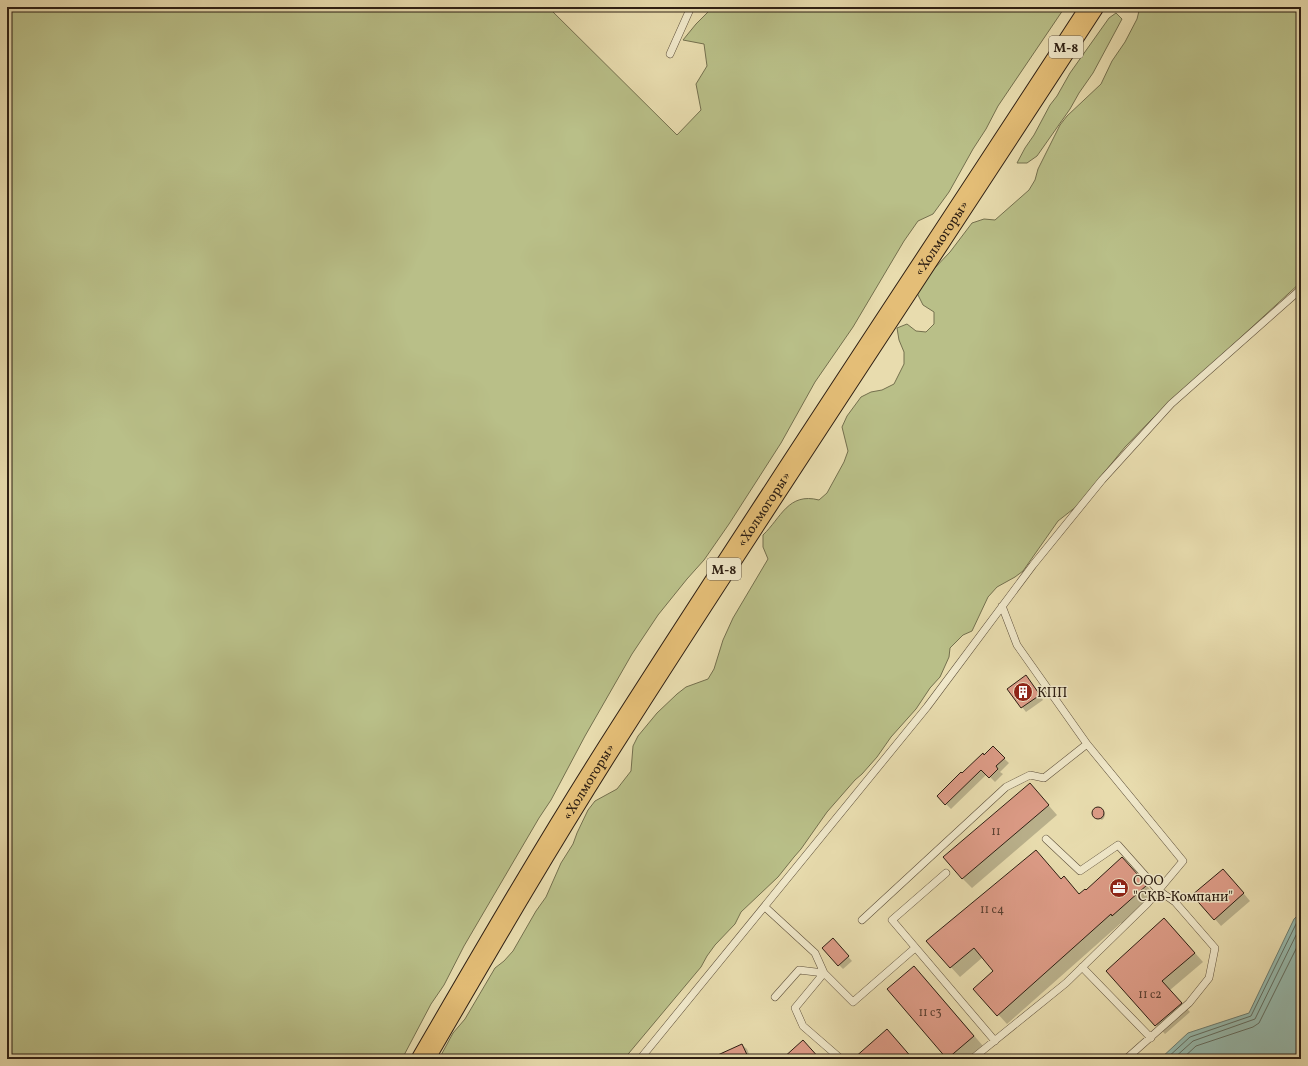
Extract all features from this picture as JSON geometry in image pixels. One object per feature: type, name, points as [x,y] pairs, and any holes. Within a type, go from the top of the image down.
[{"type":"highway","name":"«Холмогоры»","points":[[423,1059],[540,860],[622,728],[773,493],[1092,7]]},
{"type":"lane","points":[[670,54],[691,7]]},
{"type":"lane","points":[[640,1059],[927,707],[1033,565],[1102,480],[1170,404],[1301,289]]},
{"type":"lane","points":[[972,1059],[1066,983],[1147,904],[1183,860],[1087,744],[1017,645],[1002,606]]},
{"type":"lane","points":[[862,920],[1006,788],[1030,775],[1044,778],[1087,744]]},
{"type":"lane","points":[[1046,839],[1080,871],[1118,844],[1158,890],[1175,902],[1215,948],[1209,978],[1189,1004],[1126,1059]]},
{"type":"lane","points":[[946,873],[892,920],[995,1040]]},
{"type":"lane","points":[[765,907],[815,953],[824,973],[853,1002],[915,948]]},
{"type":"lane","points":[[1082,967],[1151,1038]]},
{"type":"lane","points":[[775,997],[799,970],[824,973]]},
{"type":"lane","points":[[824,973],[795,1008],[803,1026],[841,1059]]},
{"type":"green space","points":[[7,7],[548,7],[677,135],[701,110],[696,84],[707,66],[704,44],[683,40],[713,7],[1065,7],[998,106],[949,192],[933,214],[918,221],[904,241],[853,327],[815,382],[781,443],[729,524],[704,560],[658,615],[632,654],[585,736],[551,800],[464,946],[444,985],[431,1004],[402,1059],[7,1059]]},
{"type":"green space","points":[[1140,7],[1301,7],[1301,282],[1152,419],[1125,447],[1077,506],[1058,521],[1023,571],[997,587],[988,597],[972,631],[963,635],[950,648],[949,657],[940,677],[930,688],[916,709],[891,737],[877,757],[827,812],[801,849],[778,877],[741,912],[735,924],[715,945],[701,967],[624,1059],[439,1059],[453,1033],[465,1019],[495,968],[513,951],[536,911],[546,897],[561,863],[573,844],[588,810],[595,801],[617,789],[631,771],[633,746],[638,736],[657,713],[677,694],[686,687],[708,679],[714,669],[723,640],[733,618],[768,559],[763,547],[763,535],[780,514],[792,503],[808,499],[819,500],[827,493],[844,462],[848,451],[842,427],[847,416],[861,397],[894,384],[904,364],[904,352],[899,340],[897,328],[907,324],[916,331],[926,332],[934,324],[934,312],[923,305],[917,293],[931,272],[950,252],[972,223],[984,219],[995,220],[1029,190],[1060,125],[1067,116],[1101,84],[1112,61],[1125,42],[1137,19]]},
{"type":"green space","points":[[1116,13],[1122,19],[1093,73],[1070,109],[1037,156],[1027,163],[1017,163],[1070,73],[1109,18]]},
{"type":"water","points":[[1301,912],[1301,1059],[1160,1059],[1188,1033],[1249,1013],[1294,919]]},
{"type":"building","name":"КПП","points":[[1026,675],[1040,695],[1021,708],[1007,689]]},
{"type":"building","points":[[993,746],[1005,758],[996,766],[998,769],[989,778],[981,770],[945,805],[937,796],[961,772],[962,773],[983,753],[984,755]]},
{"type":"building","points":[[1030,783],[1049,805],[962,879],[943,857]]},
{"type":"building","points":[[1098,807],[1102,809],[1104,813],[1102,817],[1098,819],[1094,817],[1092,813],[1094,809]]},
{"type":"building","points":[[1036,850],[1061,879],[1064,876],[1079,894],[1085,889],[1086,890],[1122,857],[1147,885],[1112,916],[1111,914],[997,1016],[973,989],[993,971],[974,948],[950,968],[926,941]]},
{"type":"building","points":[[1223,869],[1244,893],[1214,920],[1192,895]]},
{"type":"building","points":[[1164,918],[1195,953],[1162,981],[1182,1003],[1155,1026],[1106,971]]},
{"type":"building","points":[[833,938],[849,956],[838,966],[822,948]]},
{"type":"building","points":[[914,966],[974,1036],[947,1059],[887,989]]},
{"type":"building","points":[[887,1029],[913,1059],[853,1059]]},
{"type":"building","points":[[803,1040],[820,1059],[782,1059]]},
{"type":"building","points":[[742,1044],[749,1059],[709,1059]]},
{"type":"place","name":"КПП","points":[[1023,692]]},
{"type":"place","name":"ООО \"СКВ-Компани\"","points":[[1119,888]]}]
